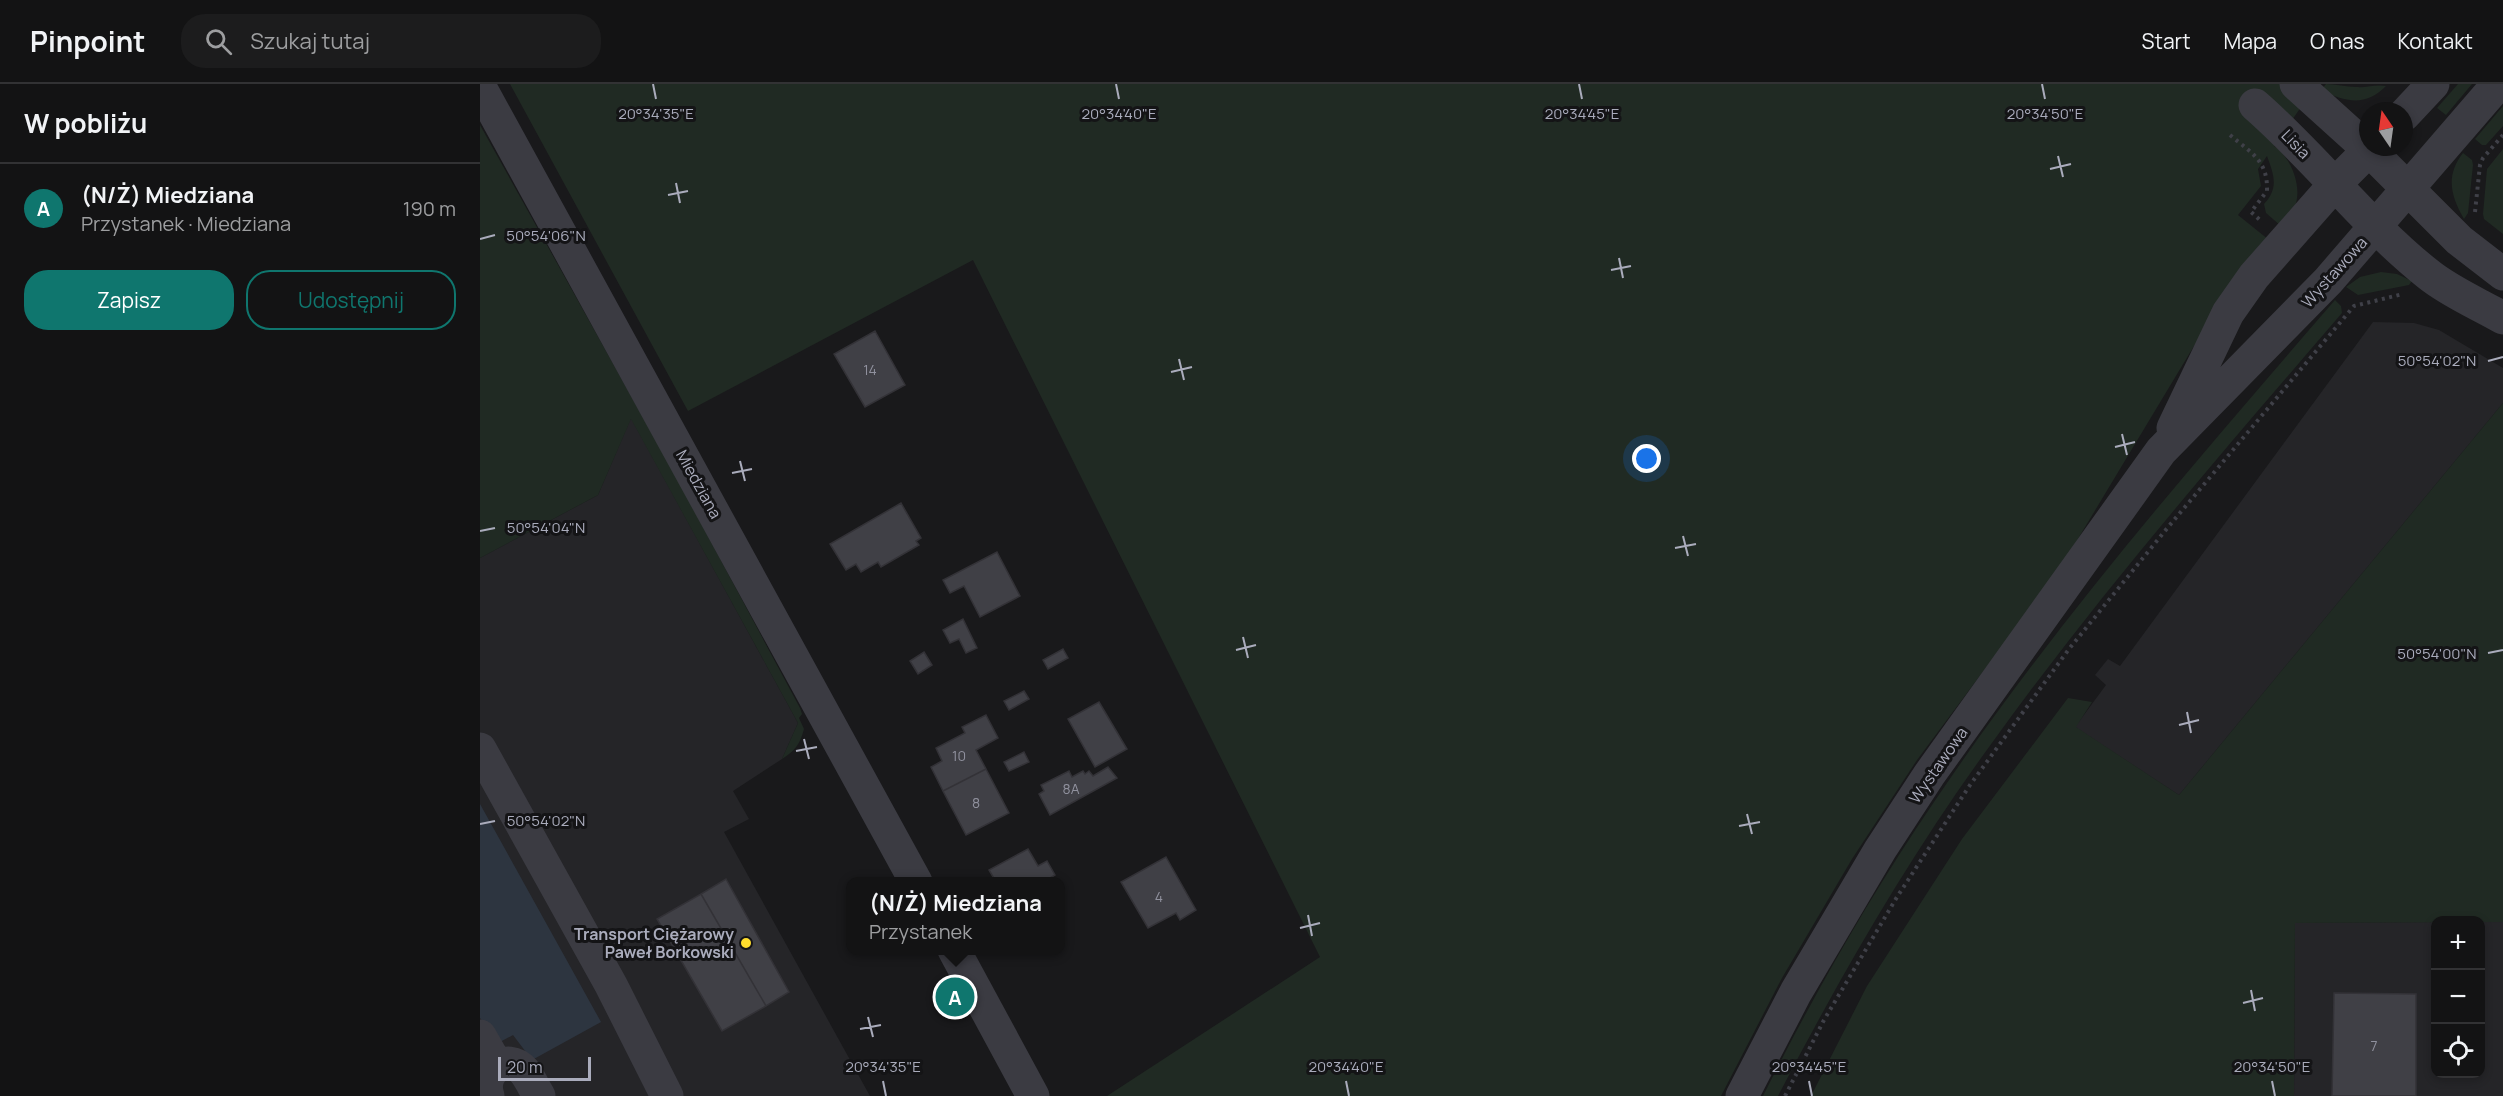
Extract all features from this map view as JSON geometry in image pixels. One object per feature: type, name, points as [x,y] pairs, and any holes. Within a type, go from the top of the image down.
[{"type":"street","points":[[2296,84],[2359,139]]},
{"type":"street","points":[[2413,105],[2433,84]]},
{"type":"street","name":"Wystawowa","points":[[1742,1096],[1796,992],[1880,850],[1929,775],[2162,451],[2328,281],[2498,84]]},
{"type":"street","name":"Miedziana","points":[[480,87],[913,877]]},
{"type":"street","name":"Lisia","points":[[2255,105],[2279,126],[2375,226],[2429,275],[2503,318]]},
{"type":"street","name":"Wystawowa","points":[[2162,451],[2228,313],[2254,276],[2335,184],[2364,156]]},
{"type":"street","points":[[2377,156],[2459,240],[2503,274]]},
{"type":"street","points":[[480,749],[611,985],[663,1095]]},
{"type":"street","points":[[956,955],[1033,1096]]},
{"type":"street","points":[[480,1036],[496,1064]]},
{"type":"street","points":[[488,1096],[485,1081],[496,1064]]},
{"type":"street","points":[[496,1064],[515,1065],[524,1070],[538,1096]]},
{"type":"path","points":[[2230,135],[2262,163],[2266,171],[2267,190],[2251,212]]},
{"type":"path","points":[[2474,221],[2480,165],[2483,158],[2503,135]]},
{"type":"path","points":[[1785,1096],[1824,1020],[1897,897],[1970,785],[2069,649],[2354,306],[2406,294]]},
{"type":"shaded area","points":[[510,84],[2317,84],[2274,146],[2285,157],[2294,172],[2297,198],[2294,209],[2281,226],[2266,213],[2264,204],[2272,192],[2274,181],[2267,156],[2258,169],[2261,186],[2238,215],[2269,240],[2209,321],[2061,567],[1917,760],[1852,859],[1782,978],[1721,1096],[1107,1096],[1320,957],[973,260],[688,411]]},
{"type":"shaded area","points":[[2326,84],[2360,87],[2386,86],[2378,93],[2363,100],[2347,100],[2321,90]]},
{"type":"shaded area","points":[[2458,84],[2472,84],[2446,115],[2437,108]]},
{"type":"shaded area","points":[[2503,106],[2503,126],[2486,145],[2482,145],[2475,139]]},
{"type":"shaded area","points":[[480,125],[674,473],[800,708],[802,714],[799,718],[804,729],[799,743],[782,759],[798,723],[631,419],[598,495],[480,558]]},
{"type":"shaded area","points":[[2503,149],[2503,234],[2484,219],[2483,214],[2487,169]]},
{"type":"shaded area","points":[[2463,153],[2472,160],[2473,165],[2468,213],[2464,219],[2452,186],[2457,161]]},
{"type":"shaded area","points":[[2381,272],[2397,274],[2412,281],[2409,285],[2358,295],[2346,287],[2360,277]]},
{"type":"shaded area","points":[[2335,300],[2341,306],[2342,313],[2117,580],[2030,690],[1989,747],[1931,831],[1877,917],[1778,1096],[1763,1096],[1802,1020],[1865,909],[1910,837],[1980,736],[2127,545]]},
{"type":"shaded area","points":[[2373,322],[2414,323],[2439,330],[2503,368],[2503,403],[2179,795],[2075,727],[2106,685],[2095,675],[2108,659],[2120,666]]},
{"type":"shaded area","points":[[2503,403],[2503,922],[2485,922],[2485,916],[2431,916],[2431,922],[2295,923],[2294,1096],[1811,1096],[1867,986],[1962,839],[2068,698],[2092,702],[2076,727],[2179,795]]},
{"type":"shaded area","points":[[631,418],[798,723],[782,759],[733,791],[749,819],[724,832],[870,1096],[480,1096],[480,558],[598,495]]},
{"type":"shaded area","points":[[480,804],[601,1022],[532,1060],[513,1035],[500,1042],[480,1018]]},
{"type":"shaded area","points":[[2431,922],[2431,1078],[2485,1078],[2485,922],[2503,922],[2503,1096],[2294,1096],[2295,923]]},
{"type":"building","points":[[875,331],[905,385],[865,407],[834,354]]},
{"type":"building","points":[[901,503],[921,538],[916,541],[919,545],[881,567],[878,562],[861,572],[856,564],[846,570],[830,544]]},
{"type":"building","points":[[997,552],[1020,596],[980,617],[964,586],[950,593],[943,580]]},
{"type":"building","points":[[963,619],[977,648],[966,653],[959,639],[950,643],[943,630]]},
{"type":"building","points":[[1063,649],[1068,658],[1048,669],[1043,660]]},
{"type":"building","points":[[924,652],[932,665],[918,674],[910,661]]},
{"type":"building","points":[[1024,691],[1029,699],[1009,710],[1004,701]]},
{"type":"building","points":[[1099,702],[1127,749],[1095,767],[1068,719]]},
{"type":"building","points":[[986,715],[998,738],[976,750],[986,769],[943,791],[931,767],[942,761],[936,748],[965,733],[962,727]]},
{"type":"building","points":[[1024,752],[1029,762],[1009,771],[1004,762]]},
{"type":"building","points":[[1108,767],[1117,778],[1050,815],[1039,794],[1044,791],[1041,785],[1069,771],[1072,777],[1083,771],[1085,774],[1089,771],[1093,776]]},
{"type":"building","points":[[986,769],[1009,813],[966,835],[943,791]]},
{"type":"building","points":[[1028,849],[1038,866],[1047,861],[1055,875],[1052,877],[993,877],[989,870]]},
{"type":"building","points":[[1166,857],[1196,910],[1180,920],[1176,913],[1148,928],[1121,882]]},
{"type":"building","name":"Transport Ciężarowy Paweł Borkowski","points":[[726,879],[789,992],[766,1006],[701,894]]},
{"type":"building","points":[[701,894],[766,1006],[722,1031],[657,919]]},
{"type":"building","points":[[2334,993],[2416,994],[2416,1096],[2332,1096]]},
{"type":"place","name":"Transport Ciężarowy Paweł Borkowski","points":[[746,943]]},
{"type":"place","name":"(N/Ż) Miedziana","points":[[955,997]]}]
